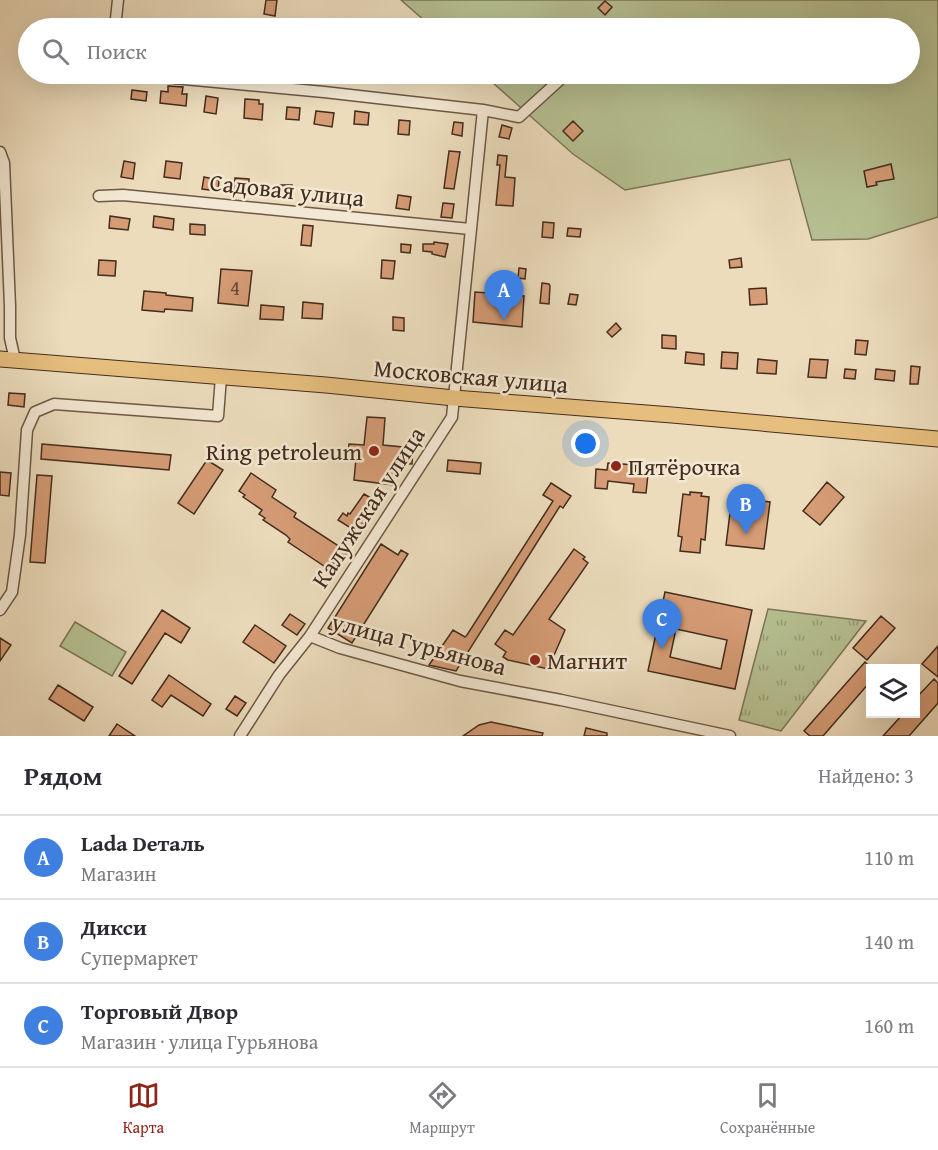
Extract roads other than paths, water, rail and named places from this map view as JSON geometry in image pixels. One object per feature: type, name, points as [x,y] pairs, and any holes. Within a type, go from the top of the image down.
[{"type":"highway","name":"Московская улица","points":[[8,359],[938,439]]},
{"type":"street","points":[[116,18],[117,0]]},
{"type":"street","points":[[238,84],[483,110],[519,117],[555,84]]},
{"type":"street","name":"Калужская улица","points":[[240,736],[279,675],[310,636],[452,417],[483,110]]},
{"type":"street","points":[[0,152],[4,163],[10,306],[8,359]]},
{"type":"street","name":"Садовая улица","points":[[99,196],[123,195],[470,229]]},
{"type":"street","points":[[0,610],[12,592],[20,535],[27,430],[35,412],[54,404],[218,416],[221,377]]},
{"type":"street","name":"улица Гурьянова","points":[[310,636],[340,648],[460,681],[730,736]]},
{"type":"place","name":"Lada Dеталь","points":[[504,320]]},
{"type":"place","name":"Ring petroleum","points":[[374,451]]},
{"type":"place","name":"Пятёрочка","points":[[616,466]]},
{"type":"place","name":"Дикси","points":[[746,534]]},
{"type":"place","name":"Торговый Двор","points":[[662,649]]},
{"type":"place","name":"Магнит","points":[[535,660]]}]
